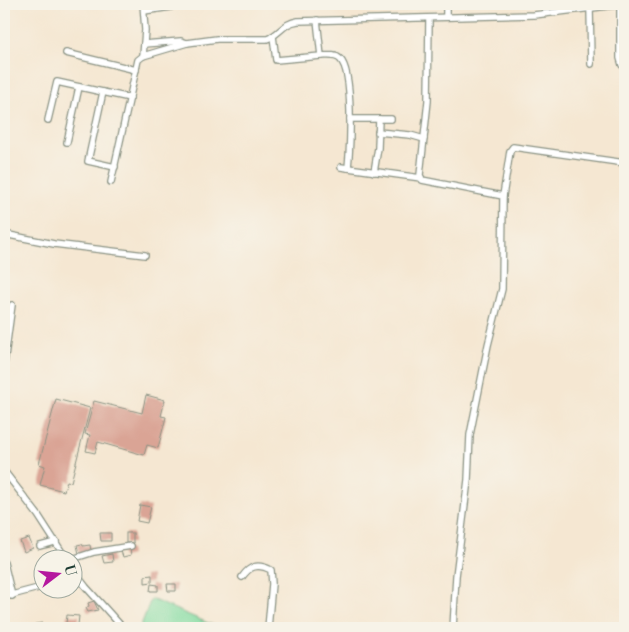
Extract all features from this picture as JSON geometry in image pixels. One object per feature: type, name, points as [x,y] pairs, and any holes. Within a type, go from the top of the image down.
[{"type":"street","points":[[143,56],[144,7],[171,7],[174,4]]},
{"type":"street","points":[[446,4],[446,17]]},
{"type":"street","points":[[111,182],[138,60],[143,56],[186,44],[217,39],[267,38],[273,36],[287,24],[317,20],[534,15],[622,4],[620,58],[622,65],[625,67]]},
{"type":"street","points":[[590,8],[591,64]]},
{"type":"street","points":[[421,178],[428,101],[429,18]]},
{"type":"street","points":[[317,20],[321,56]]},
{"type":"street","points":[[273,36],[276,60],[337,56],[344,64],[348,81],[350,119],[348,168]]},
{"type":"street","points":[[144,44],[181,41],[186,44]]},
{"type":"street","points":[[66,53],[136,70]]},
{"type":"street","points":[[48,120],[56,82],[130,98]]},
{"type":"street","points":[[67,142],[79,87]]},
{"type":"street","points":[[103,92],[88,161],[115,167]]},
{"type":"street","points":[[350,119],[391,119]]},
{"type":"street","points":[[374,172],[378,148],[379,119]]},
{"type":"street","points":[[378,132],[410,135],[424,139]]},
{"type":"street","points":[[453,628],[456,576],[468,480],[470,435],[488,345],[502,289],[504,196],[510,151],[513,147],[625,163]]},
{"type":"street","points":[[341,167],[421,178],[423,181],[504,196]]},
{"type":"street","points":[[4,234],[54,244],[145,255]]},
{"type":"street","points":[[4,364],[12,305]]},
{"type":"street","points":[[4,471],[27,499],[62,550]]},
{"type":"street","points":[[40,546],[56,541]]},
{"type":"street","points":[[82,556],[131,546]]},
{"type":"street","points":[[4,563],[12,596]]},
{"type":"street","points":[[242,577],[252,567],[271,570],[272,584],[268,628]]},
{"type":"street","points":[[82,584],[123,628]]},
{"type":"street","points":[[4,597],[32,590]]},
{"type":"green space","points":[[151,599],[220,628],[140,628]]},
{"type":"building","points":[[146,395],[165,400],[161,416],[166,417],[158,448],[147,445],[144,455],[98,442],[95,453],[86,451],[90,435],[85,434],[94,401],[142,413]]},
{"type":"building","points":[[56,399],[90,408],[71,482],[67,481],[64,491],[40,485],[45,466],[39,464]]},
{"type":"building","points":[[140,505],[151,507],[147,523],[137,521]]},
{"type":"building","points":[[100,533],[111,533],[111,541],[101,541]]},
{"type":"building","points":[[126,533],[133,533],[133,543],[126,543]]},
{"type":"building","points":[[29,538],[33,548],[24,552],[20,541]]},
{"type":"building","points":[[77,545],[90,545],[91,551],[82,553],[82,550],[78,550]]},
{"type":"building","points":[[130,549],[131,555],[123,557],[121,551]]},
{"type":"building","points":[[112,554],[113,562],[104,563],[102,556]]},
{"type":"building","points":[[152,575],[152,582],[145,583],[145,576]]},
{"type":"building","points":[[151,584],[158,585],[158,591],[150,591]]},
{"type":"building","points":[[167,584],[176,584],[176,591],[168,591]]},
{"type":"building","points":[[94,601],[98,610],[88,612],[86,608],[89,606],[88,603]]},
{"type":"building","points":[[67,615],[79,616],[78,625],[66,624]]},
{"type":"building","points":[[42,623],[43,628],[35,628],[35,624]]}]
